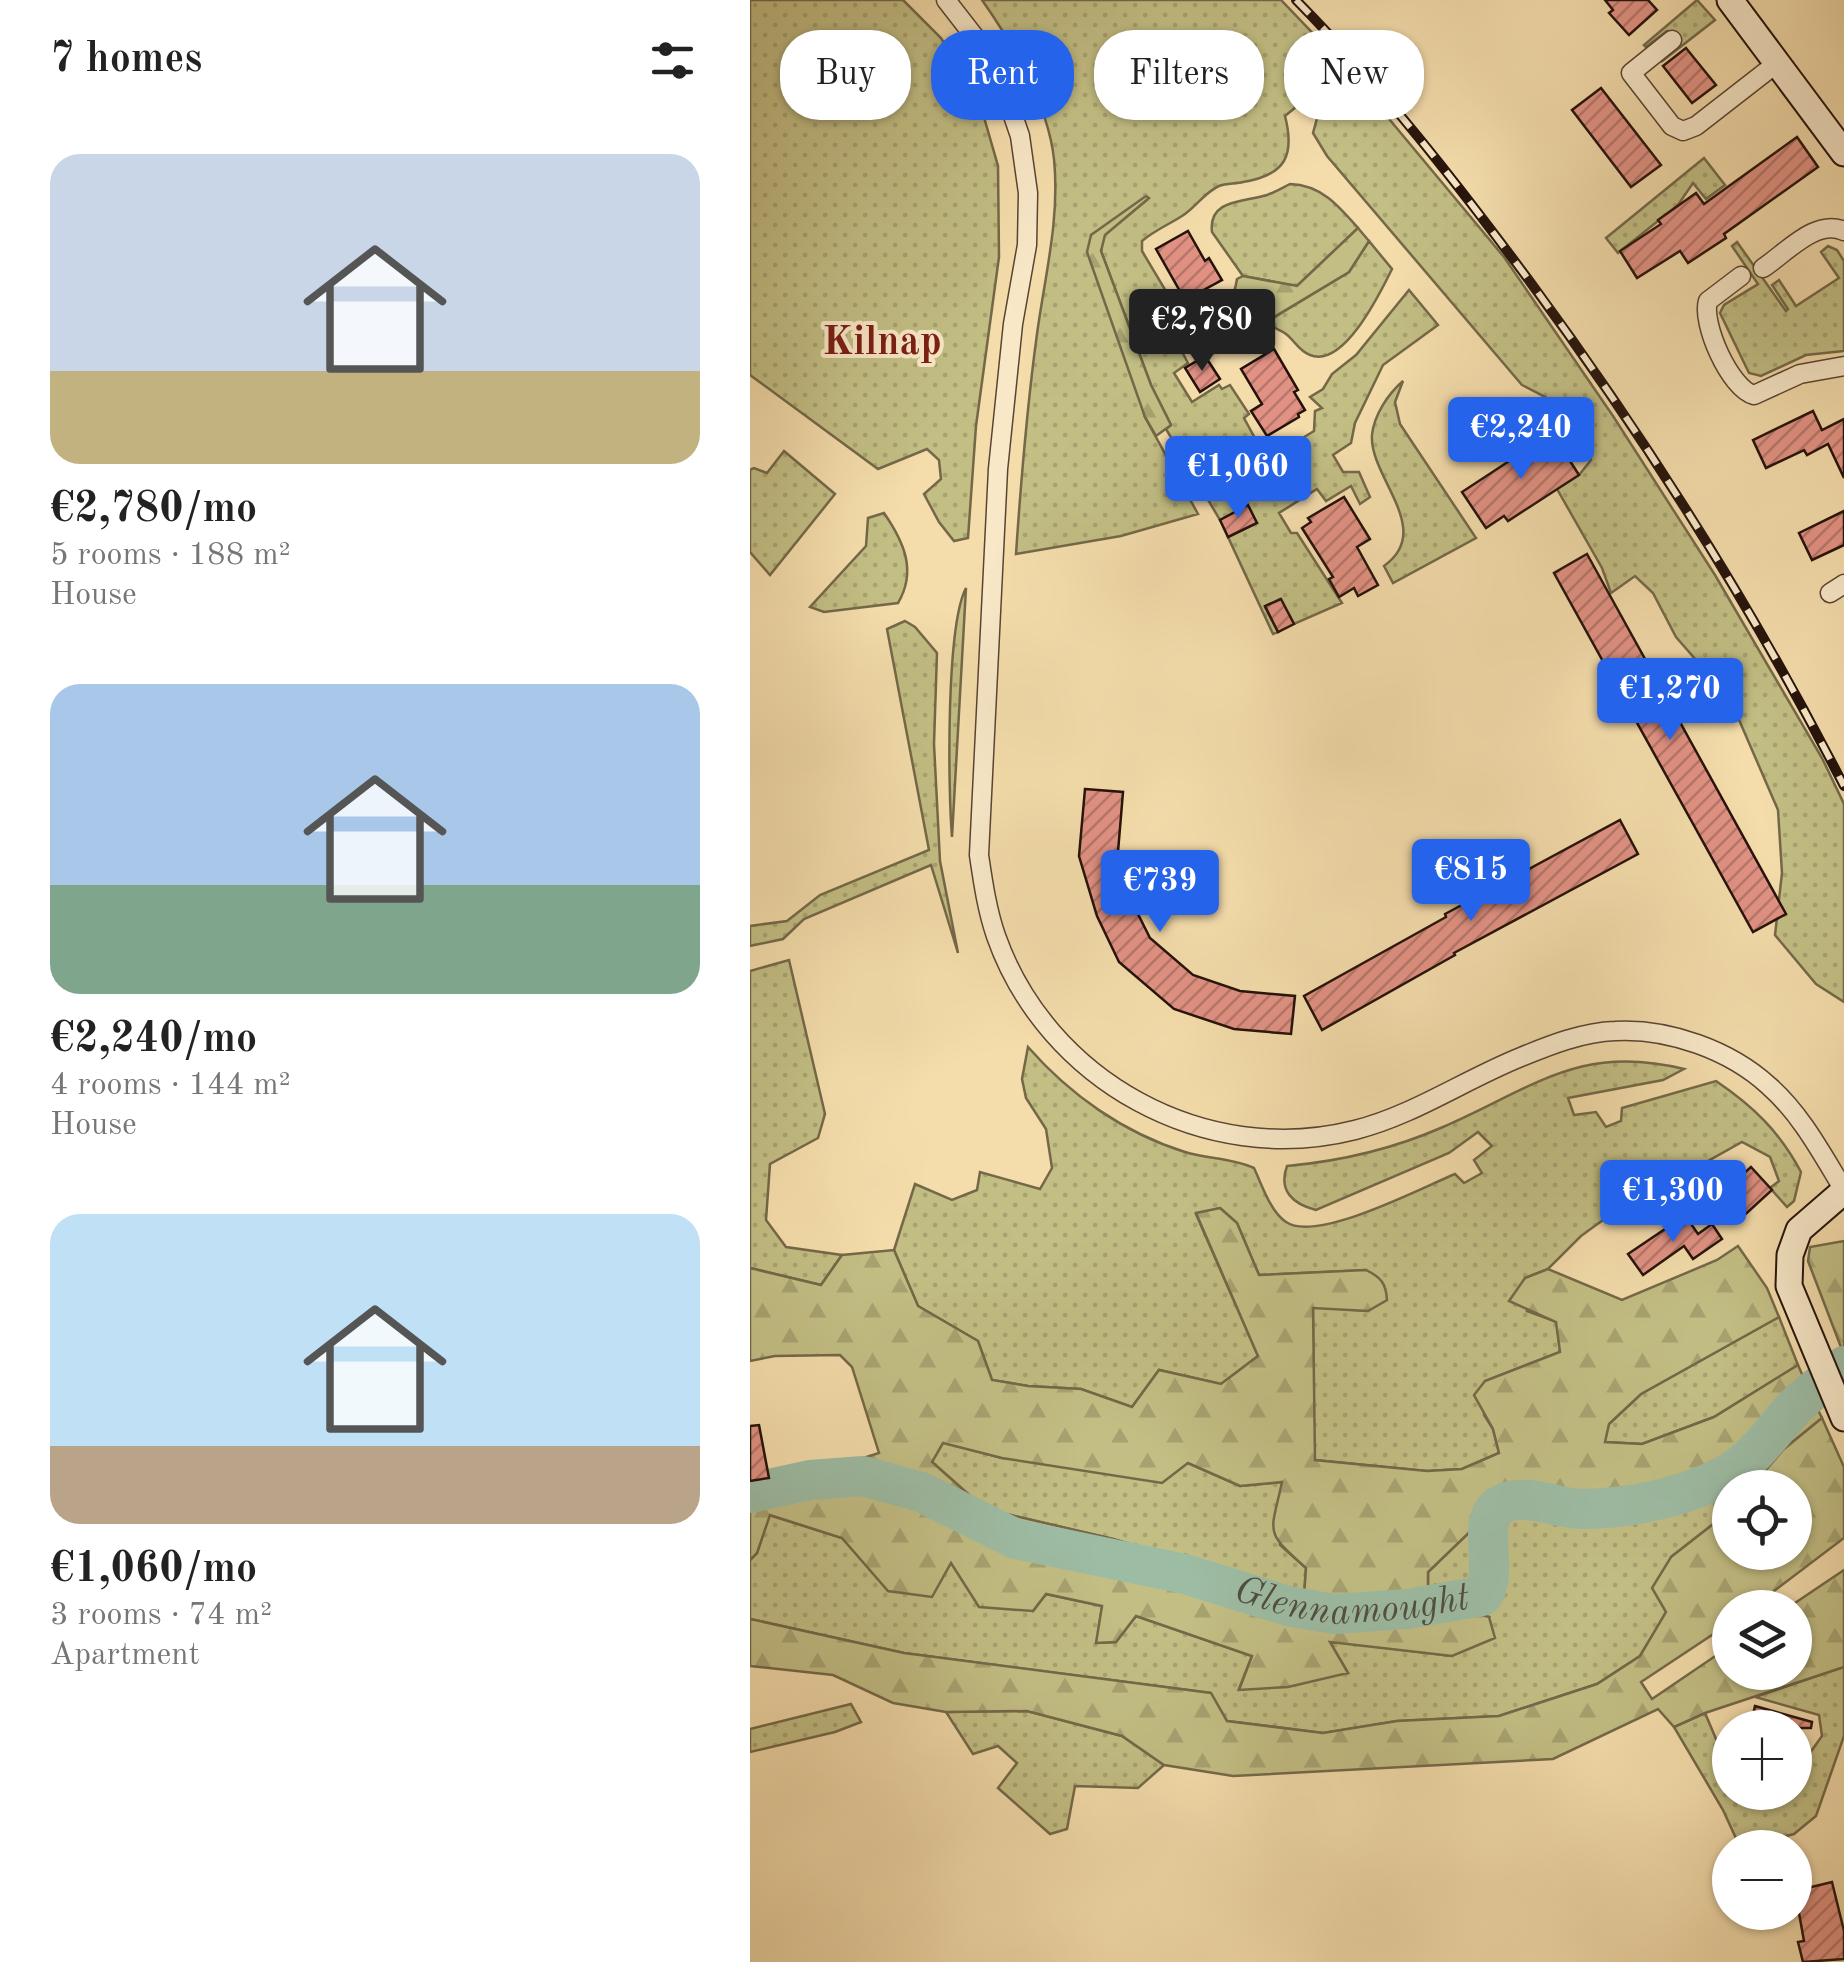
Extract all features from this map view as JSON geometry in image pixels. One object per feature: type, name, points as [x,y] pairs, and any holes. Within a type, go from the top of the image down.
[{"type":"street","points":[[946,0],[981,45],[1007,98],[1020,136],[1028,194],[1027,245],[1012,324],[998,468],[979,855],[996,936],[1019,986],[1043,1023],[1073,1057],[1111,1087],[1193,1126],[1270,1139],[1311,1138],[1390,1120],[1519,1058],[1572,1038],[1615,1031],[1657,1034],[1721,1055],[1769,1086],[1802,1124],[1844,1190],[1799,1230],[1790,1255],[1788,1286],[1844,1418]]},
{"type":"street","points":[[1730,0],[1844,152]]},
{"type":"street","points":[[1672,40],[1631,72],[1672,126],[1683,131],[1696,126],[1777,63]]},
{"type":"street","points":[[1764,268],[1818,229],[1844,231]]},
{"type":"street","points":[[1741,276],[1708,300],[1705,316],[1733,380],[1741,389],[1754,395],[1800,374],[1844,366]]},
{"type":"green space","points":[[750,0],[903,0],[933,30],[931,120],[985,120],[998,166],[999,257],[976,426],[968,538],[954,541],[924,494],[941,479],[939,460],[927,449],[878,469],[750,375]]},
{"type":"green space","points":[[982,0],[1281,0],[1310,30],[1284,30],[1284,120],[1289,142],[1284,161],[1258,179],[1214,189],[1187,213],[1142,241],[1142,251],[1173,303],[1160,310],[1188,363],[1174,373],[1192,402],[1219,385],[1222,389],[1230,385],[1249,414],[1244,418],[1263,453],[1273,456],[1314,431],[1315,411],[1322,408],[1310,397],[1356,355],[1409,290],[1438,325],[1383,365],[1355,423],[1351,443],[1333,455],[1343,472],[1359,472],[1370,497],[1360,504],[1351,486],[1326,501],[1317,489],[1279,513],[1291,533],[1297,533],[1342,603],[1294,624],[1280,599],[1265,607],[1278,632],[1273,634],[1228,537],[1257,523],[1247,506],[1220,520],[1166,429],[1171,425],[1151,385],[1101,251],[1104,235],[1148,199],[1091,235],[1145,417],[1198,514],[1121,536],[1016,554],[1030,389],[1053,225],[1054,159],[1046,120],[1074,120],[1074,30],[1001,30]]},
{"type":"green space","points":[[1697,0],[1715,20],[1661,62],[1679,46],[1667,31],[1644,45]]},
{"type":"green space","points":[[1317,120],[1390,120],[1504,257],[1715,575],[1822,758],[1844,804],[1844,1002],[1816,984],[1775,935],[1782,873],[1778,810],[1730,699],[1676,637],[1653,593],[1635,576],[1611,593],[1602,568],[1557,489],[1579,475],[1591,460],[1582,432],[1559,405],[1522,385],[1327,156],[1313,133]]},
{"type":"green space","points":[[1704,158],[1725,185],[1706,199],[1693,183],[1678,205],[1618,253],[1606,238]]},
{"type":"green space","points":[[1290,184],[1320,192],[1358,228],[1297,286],[1243,276],[1212,232],[1216,213],[1229,204],[1267,195]]},
{"type":"green space","points":[[1146,196],[1149,198],[1105,235],[1101,251],[1151,385],[1171,425],[1156,436],[1145,417],[1087,252],[1091,235]]},
{"type":"green space","points":[[1358,228],[1369,241],[1349,272],[1216,352],[1218,332],[1237,279],[1243,276],[1297,286]]},
{"type":"green space","points":[[1369,241],[1392,269],[1360,326],[1336,351],[1310,355],[1270,324],[1268,321],[1349,272]]},
{"type":"green space","points":[[1737,242],[1786,311],[1772,285],[1779,280],[1796,306],[1839,278],[1821,252],[1828,246],[1837,250],[1844,261],[1844,351],[1806,355],[1761,376],[1749,373],[1720,313],[1724,305],[1758,284],[1732,246]]},
{"type":"green space","points":[[1169,308],[1185,313],[1194,308],[1209,310],[1201,326],[1215,334],[1216,352],[1197,361],[1166,312]]},
{"type":"green space","points":[[1403,381],[1395,402],[1400,424],[1476,538],[1393,583],[1384,566],[1398,552],[1402,520],[1374,451],[1372,435],[1383,405]]},
{"type":"green space","points":[[784,451],[835,494],[770,575],[750,552],[750,470],[767,473]]},
{"type":"green space","points":[[884,513],[906,557],[907,580],[898,603],[824,612],[810,607],[866,546],[868,518]]},
{"type":"green space","points":[[966,588],[952,837],[952,671],[959,608]]},
{"type":"green space","points":[[905,621],[937,653],[934,744],[940,861],[958,953],[931,865],[804,919],[783,939],[750,946],[750,926],[787,921],[820,895],[929,850],[887,629]]},
{"type":"green space","points":[[789,960],[825,1114],[818,1138],[770,1164],[766,1220],[786,1247],[842,1255],[821,1285],[750,1268],[750,971]]},
{"type":"green space","points":[[1028,1047],[1080,1096],[1120,1123],[1185,1152],[1254,1168],[1275,1211],[1286,1222],[1301,1227],[1344,1220],[1455,1174],[1464,1183],[1482,1173],[1474,1160],[1492,1146],[1478,1132],[1449,1153],[1316,1210],[1300,1204],[1286,1189],[1287,1166],[1328,1161],[1405,1142],[1558,1074],[1615,1062],[1647,1062],[1684,1069],[1663,1080],[1568,1098],[1574,1115],[1596,1112],[1606,1127],[1621,1121],[1622,1108],[1716,1081],[1764,1121],[1801,1172],[1794,1201],[1787,1207],[1770,1188],[1779,1181],[1770,1157],[1742,1142],[1603,1220],[1548,1269],[1525,1278],[1527,1311],[1557,1322],[1560,1352],[1485,1381],[1484,1415],[1493,1429],[1499,1453],[1462,1469],[1427,1471],[1314,1460],[1313,1307],[1368,1311],[1366,1270],[1259,1275],[1237,1223],[1220,1208],[1196,1214],[1258,1356],[1221,1384],[1159,1370],[1132,1407],[1081,1389],[992,1380],[978,1341],[918,1306],[894,1250],[915,1184],[952,1200],[977,1190],[980,1172],[1040,1189],[1052,1168],[1046,1129],[1026,1098],[1022,1079]]},
{"type":"green space","points":[[1220,1208],[1237,1223],[1259,1275],[1366,1270],[1384,1286],[1387,1300],[1368,1311],[1313,1308],[1315,1460],[1427,1471],[1462,1469],[1499,1453],[1493,1429],[1474,1395],[1485,1381],[1560,1352],[1556,1322],[1509,1301],[1525,1278],[1548,1269],[1622,1300],[1717,1260],[1738,1246],[1767,1288],[1779,1317],[1641,1394],[1609,1424],[1605,1442],[1642,1444],[1714,1417],[1798,1365],[1813,1399],[1749,1455],[1668,1494],[1611,1514],[1558,1512],[1506,1497],[1428,1572],[1428,1596],[1489,1617],[1495,1638],[1452,1656],[1330,1642],[1348,1673],[1288,1687],[1239,1690],[1252,1656],[1136,1616],[1116,1642],[1096,1643],[1102,1606],[1046,1594],[1033,1611],[979,1607],[951,1563],[932,1597],[888,1591],[842,1538],[770,1515],[757,1553],[750,1560],[750,1487],[879,1453],[852,1367],[840,1355],[775,1356],[750,1361],[750,1268],[821,1285],[842,1255],[894,1250],[918,1306],[978,1341],[992,1380],[1081,1389],[1132,1407],[1159,1370],[1221,1384],[1258,1356],[1196,1213]],"holes":[[[943,1443],[1002,1458],[1162,1483],[1188,1463],[1240,1486],[1282,1482],[1274,1530],[1283,1546],[1306,1568],[1304,1596],[1113,1539],[985,1509],[932,1462]]]},
{"type":"green space","points":[[1844,1241],[1844,1355],[1808,1261],[1810,1247]]},
{"type":"green space","points":[[1779,1317],[1798,1365],[1714,1417],[1642,1444],[1604,1442],[1609,1424],[1641,1394]]},
{"type":"green space","points":[[1813,1400],[1822,1418],[1784,1449],[1766,1470],[1712,1470],[1712,1525],[1671,1557],[1667,1612],[1640,1656],[1597,1684],[1499,1716],[1397,1721],[1323,1733],[1227,1721],[1210,1693],[904,1653],[750,1619],[750,1560],[757,1553],[769,1515],[842,1538],[889,1591],[951,1562],[1033,1611],[1046,1594],[1102,1606],[1097,1643],[1116,1642],[1136,1616],[1252,1656],[1239,1689],[1348,1673],[1329,1641],[1452,1656],[1489,1617],[1428,1596],[1428,1572],[1506,1497],[1558,1512],[1749,1455]]},
{"type":"green space","points":[[1822,1418],[1844,1467],[1844,1538],[1812,1562],[1812,1470],[1766,1470],[1784,1449]]},
{"type":"green space","points":[[942,1442],[1002,1458],[1059,1464],[1188,1463],[1240,1486],[1282,1482],[1280,1545],[1306,1568],[1304,1596],[1113,1539],[985,1509],[932,1462]]},
{"type":"green space","points":[[1712,1525],[1712,1570],[1802,1570],[1775,1590],[1712,1590],[1712,1635],[1641,1682],[1652,1699],[1712,1658],[1712,1690],[1774,1690],[1674,1727],[1658,1709],[1553,1759],[1233,1776],[1164,1765],[1122,1736],[1027,1711],[946,1712],[893,1703],[833,1675],[750,1666],[750,1619],[904,1653],[1211,1693],[1227,1721],[1323,1733],[1397,1721],[1499,1716],[1597,1684],[1640,1656],[1666,1612],[1652,1588],[1671,1557]]},
{"type":"green space","points":[[1844,1570],[1844,1667],[1812,1678],[1812,1592]]},
{"type":"green space","points":[[1844,1667],[1844,1736],[1816,1816],[1799,1830],[1732,1830],[1723,1810],[1812,1810],[1812,1750],[1822,1736],[1819,1715],[1755,1697],[1776,1690],[1812,1690],[1812,1678]]},
{"type":"green space","points":[[851,1704],[861,1722],[750,1752],[750,1729]]},
{"type":"green space","points":[[1027,1711],[1122,1736],[1164,1765],[1138,1788],[1075,1786],[1067,1829],[1050,1834],[998,1788],[1017,1763],[998,1746],[973,1754],[946,1712]]},
{"type":"green space","points":[[1705,1713],[1712,1730],[1712,1791],[1674,1727]]},
{"type":"building","points":[[1605,0],[1648,0],[1657,10],[1629,35],[1609,13],[1613,10]]},
{"type":"building","points":[[1686,48],[1716,85],[1692,103],[1663,66]]},
{"type":"building","points":[[1601,88],[1661,165],[1631,187],[1572,110]]},
{"type":"building","points":[[1797,137],[1818,167],[1688,263],[1680,251],[1637,278],[1620,251],[1661,224],[1658,220],[1696,193],[1704,204]]},
{"type":"building","points":[[1188,231],[1205,261],[1209,258],[1222,280],[1185,300],[1156,249]]},
{"type":"building","points":[[1274,349],[1305,410],[1267,436],[1251,411],[1262,404],[1241,369]]},
{"type":"building","points":[[1205,356],[1220,379],[1200,392],[1185,368]]},
{"type":"building","points":[[1813,411],[1822,430],[1844,419],[1844,478],[1828,444],[1807,455],[1804,450],[1766,468],[1753,440]]},
{"type":"building","points":[[1552,433],[1579,475],[1508,521],[1504,516],[1486,528],[1462,492]]},
{"type":"building","points":[[1344,497],[1370,539],[1357,547],[1378,585],[1358,596],[1354,588],[1339,597],[1329,579],[1333,577],[1302,528],[1311,522],[1308,518]]},
{"type":"building","points":[[1248,505],[1257,523],[1228,537],[1220,520]]},
{"type":"building","points":[[1844,511],[1844,545],[1812,560],[1799,533]]},
{"type":"building","points":[[1587,554],[1786,914],[1753,932],[1554,573]]},
{"type":"building","points":[[1281,599],[1294,624],[1278,632],[1265,606]]},
{"type":"building","points":[[1085,789],[1123,792],[1118,852],[1132,902],[1150,938],[1193,975],[1240,991],[1295,996],[1291,1034],[1234,1029],[1174,1009],[1119,962],[1097,916],[1079,856]]},
{"type":"building","points":[[1620,820],[1638,854],[1454,953],[1322,1030],[1304,996],[1446,917],[1445,914]]},
{"type":"building","points":[[1751,1167],[1772,1190],[1738,1221],[1721,1203],[1726,1198],[1722,1193]]},
{"type":"building","points":[[1689,1221],[1698,1234],[1712,1224],[1722,1239],[1693,1259],[1684,1246],[1643,1275],[1628,1254],[1674,1223],[1678,1228]]},
{"type":"building","points":[[759,1425],[769,1478],[750,1481],[750,1426]]},
{"type":"building","points":[[1832,1882],[1844,1931],[1844,1959],[1803,1962],[1798,1942],[1804,1941],[1802,1930],[1812,1930],[1812,1887]]},
{"type":"waterway","name":"Glennamought","points":[[750,1493],[810,1480],[863,1476],[921,1492],[1016,1539],[1185,1574],[1288,1606],[1334,1614],[1407,1609],[1482,1596],[1489,1574],[1489,1521],[1502,1504],[1522,1500],[1575,1509],[1604,1508],[1662,1499],[1717,1480],[1757,1451],[1797,1405],[1844,1366]]},
{"type":"railway","points":[[1296,0],[1417,135],[1572,340],[1696,526],[1773,654],[1844,786]]},
{"type":"district","name":"Kilnap","points":[[882,344]]}]
